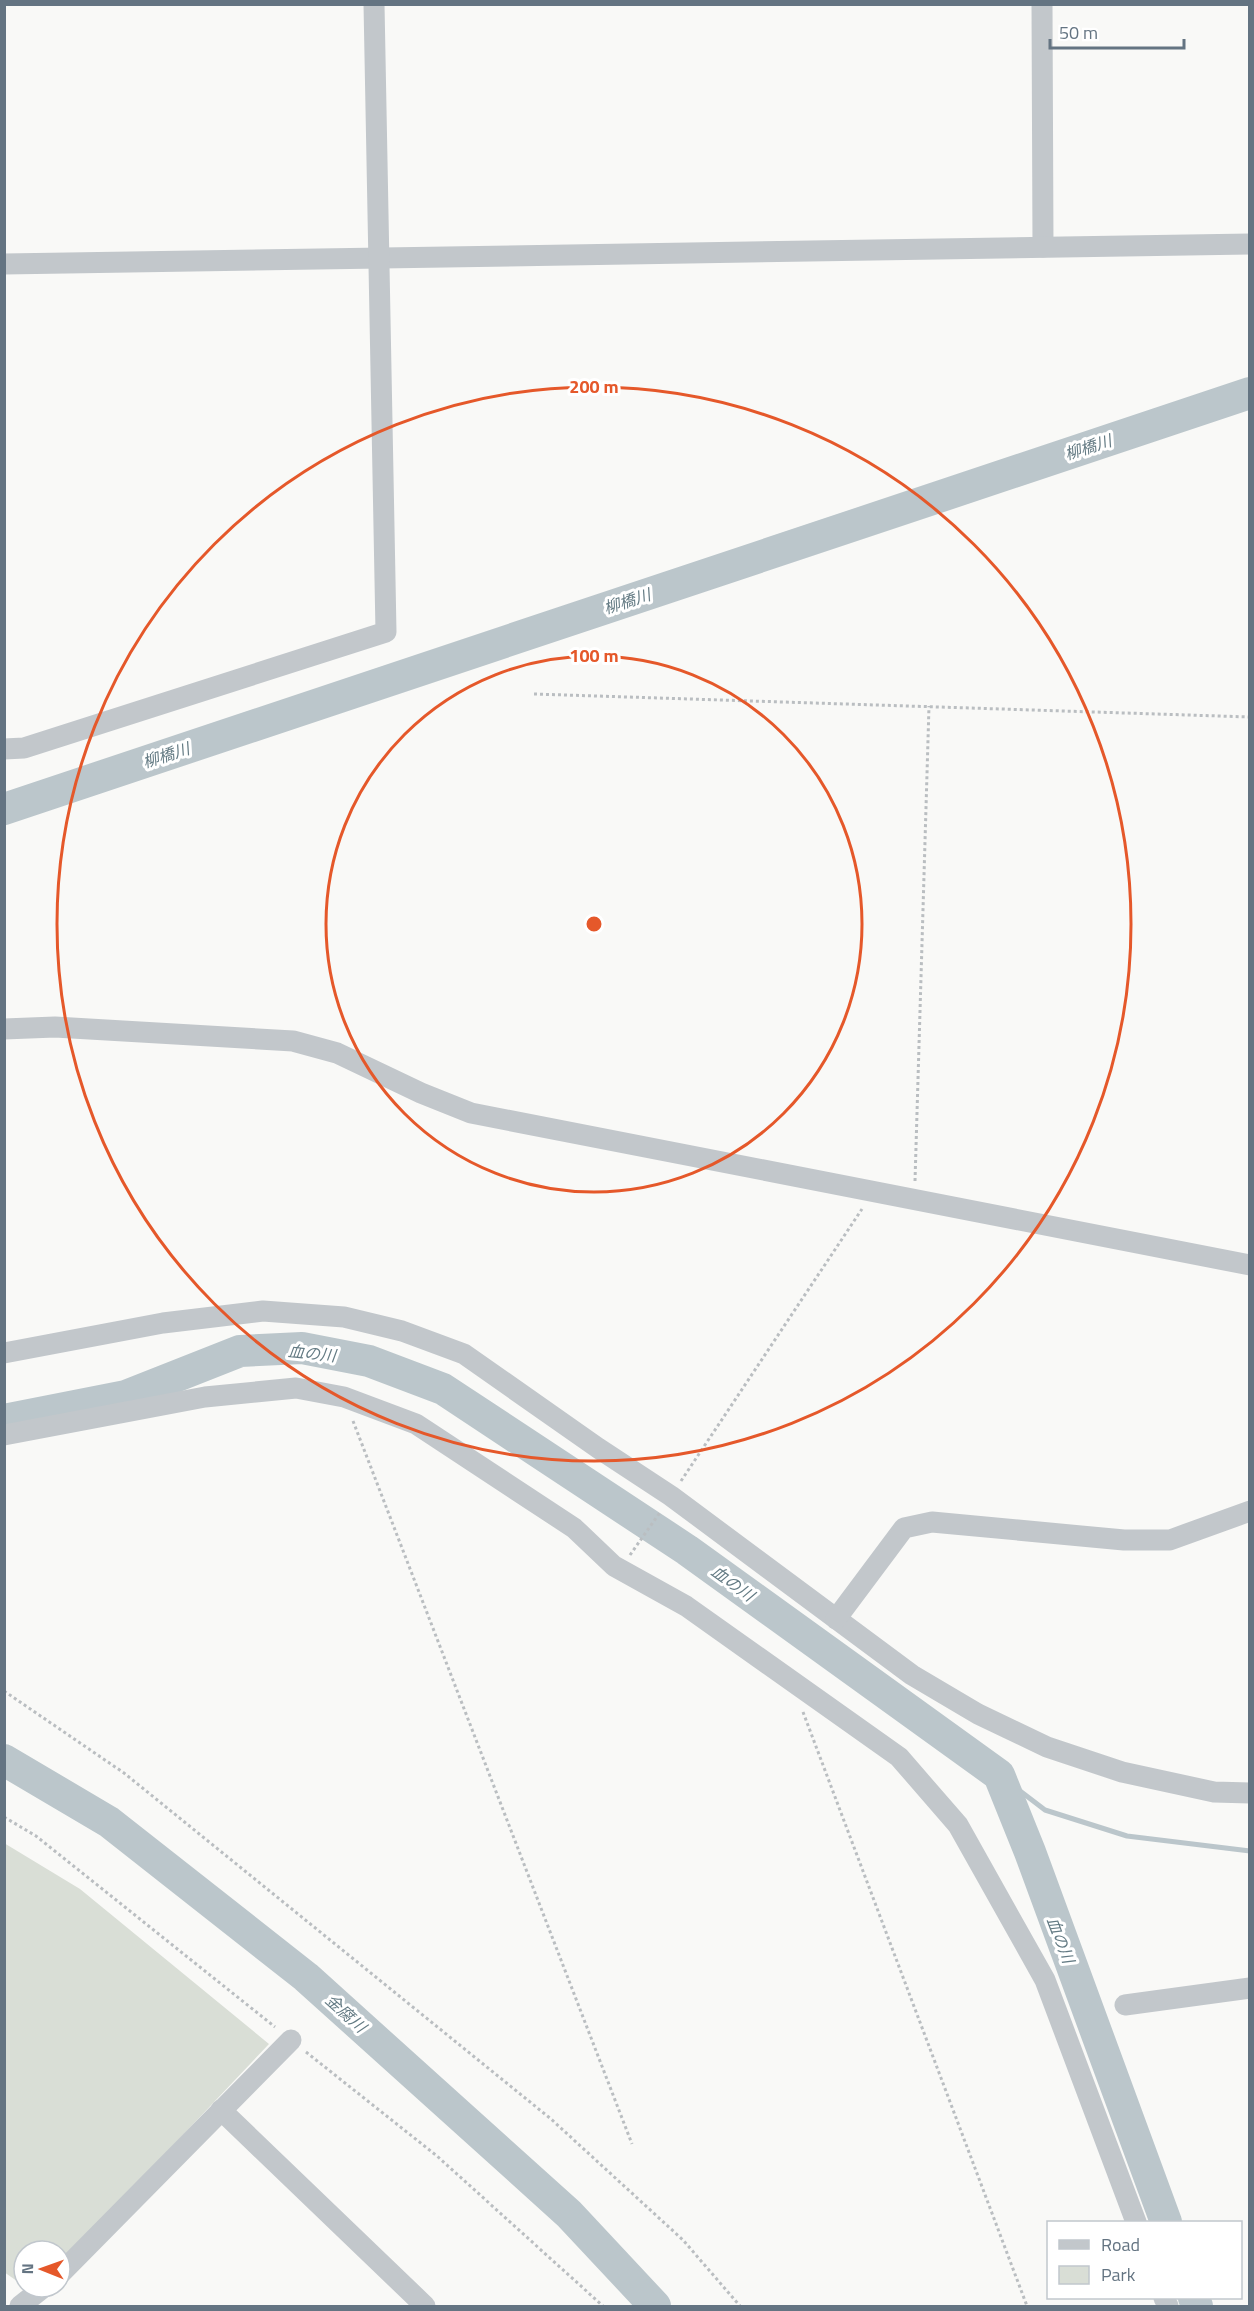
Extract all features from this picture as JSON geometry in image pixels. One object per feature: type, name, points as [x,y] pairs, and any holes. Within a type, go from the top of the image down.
[{"type":"street","points":[[4,749],[24,748],[386,632],[374,4]]},
{"type":"street","points":[[1041,4],[1042,247]]},
{"type":"street","points":[[4,264],[1250,244]]},
{"type":"street","points":[[4,1029],[55,1027],[293,1041],[337,1053],[421,1093],[471,1113],[1250,1265]]},
{"type":"street","points":[[4,1353],[163,1323],[263,1311],[344,1317],[402,1331],[464,1354],[671,1496],[912,1675],[978,1714],[1047,1747],[1122,1772],[1214,1792],[1250,1792]]},
{"type":"street","points":[[4,1435],[205,1397],[296,1388],[344,1397],[416,1424],[573,1527],[614,1566],[686,1606],[899,1757],[958,1825],[1045,1980],[1135,2221]]},
{"type":"street","points":[[836,1618],[904,1528],[932,1522],[1124,1540],[1170,1540],[1250,1511]]},
{"type":"street","points":[[1125,2005],[1250,1988]]},
{"type":"street","points":[[72,2262],[291,2040]]},
{"type":"street","points":[[221,2110],[425,2307]]},
{"type":"path","points":[[534,694],[1250,717]]},
{"type":"path","points":[[914,1201],[929,706]]},
{"type":"path","points":[[624,1564],[873,1192]]},
{"type":"path","points":[[344,1397],[632,2144]]},
{"type":"path","points":[[791,1680],[1027,2307]]},
{"type":"path","points":[[4,1691],[124,1773],[551,2119],[683,2240],[740,2307]]},
{"type":"path","points":[[4,1817],[36,1836],[437,2156],[603,2307]]},
{"type":"green space","points":[[4,1843],[80,1889],[269,2044],[73,2251],[72,2239],[12,2239],[12,2278],[4,2272]]},
{"type":"waterway","name":"柳橋川","points":[[4,809],[1250,393]]},
{"type":"waterway","name":"血の川","points":[[4,1420],[126,1396],[240,1351],[302,1348],[369,1361],[443,1389],[687,1550],[999,1775],[1030,1852],[1166,2221]]},
{"type":"waterway","name":"金腐川","points":[[4,1760],[109,1822],[306,1977],[569,2214],[655,2306]]},
{"type":"waterway","points":[[999,1775],[1045,1810],[1127,1836],[1250,1851]]},
{"type":"waterway","name":"血の川","points":[[1194,2299],[1197,2306]]}]
